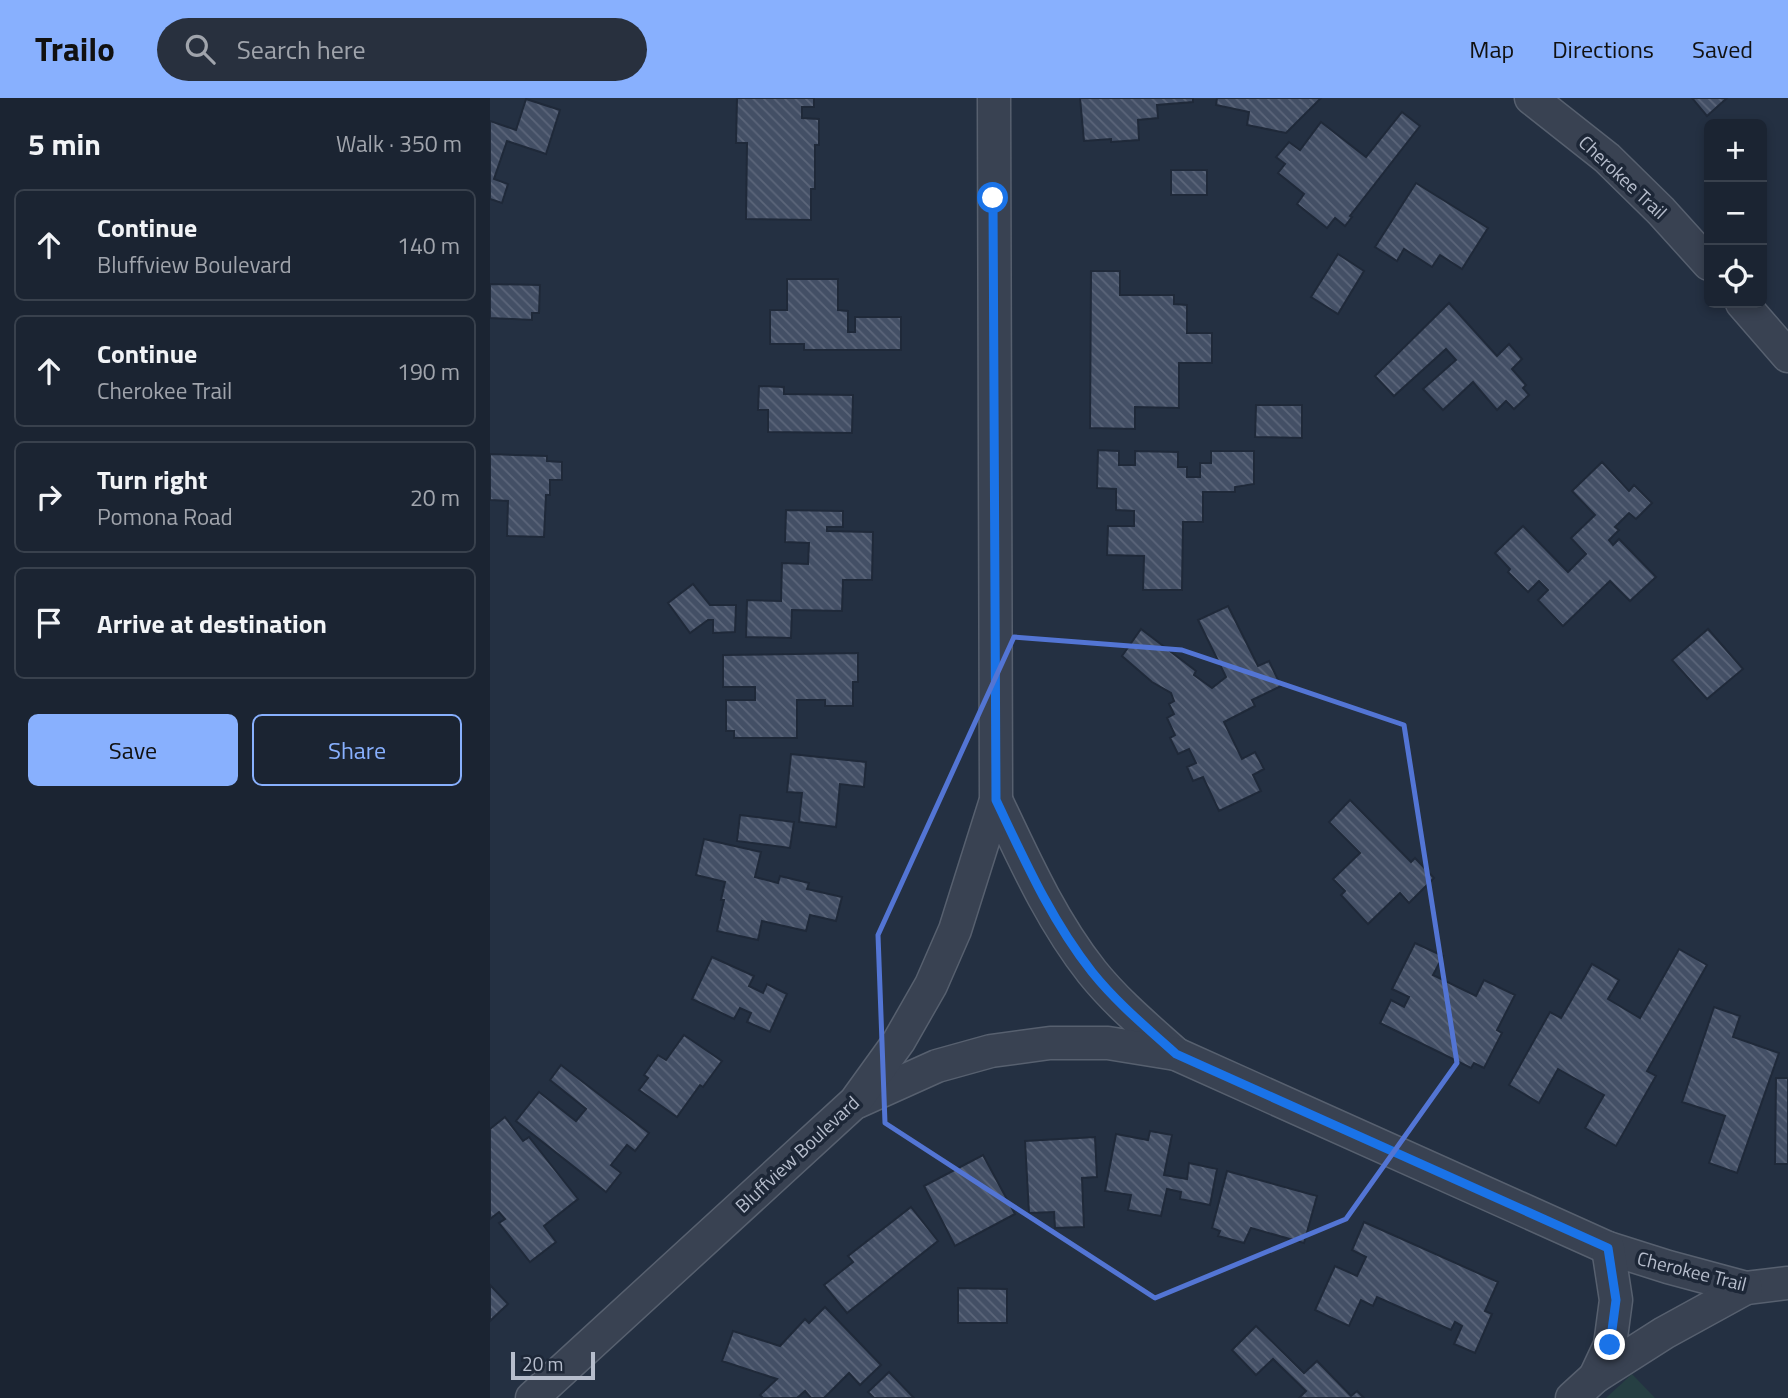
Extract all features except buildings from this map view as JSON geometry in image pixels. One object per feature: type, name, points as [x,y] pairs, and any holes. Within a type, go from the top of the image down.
[{"type":"street","name":"Bluffview Boulevard","points":[[532,1398],[855,1102],[899,1041],[932,985],[955,930],[996,800],[994,98]]},
{"type":"street","name":"Cherokee Trail","points":[[1531,98],[1607,158],[1704,258]]},
{"type":"street","points":[[1746,308],[1788,356]]},
{"type":"street","name":"Cherokee Trail","points":[[996,800],[1063,932],[1093,973],[1128,1011],[1176,1054]]},
{"type":"street","name":"Cherokee Trail","points":[[855,1102],[937,1066],[991,1051],[1050,1043],[1108,1043],[1176,1054],[1608,1248],[1746,1288],[1788,1283]]},
{"type":"street","points":[[1595,1377],[1610,1345],[1616,1300],[1608,1248]]},
{"type":"street","points":[[1572,1398],[1595,1377],[1664,1333],[1746,1288]]},
{"type":"highlighted area","points":[[1014,637],[1182,650],[1404,725],[1457,1063],[1346,1219],[1155,1298],[885,1123],[878,935]]},
{"type":"green space","points":[[1632,1374],[1655,1398],[1606,1398]]},
{"type":"route","points":[[993,198],[996,800],[1034,879],[1063,932],[1093,973],[1128,1011],[1176,1054],[1608,1248],[1616,1300],[1610,1345]]}]
